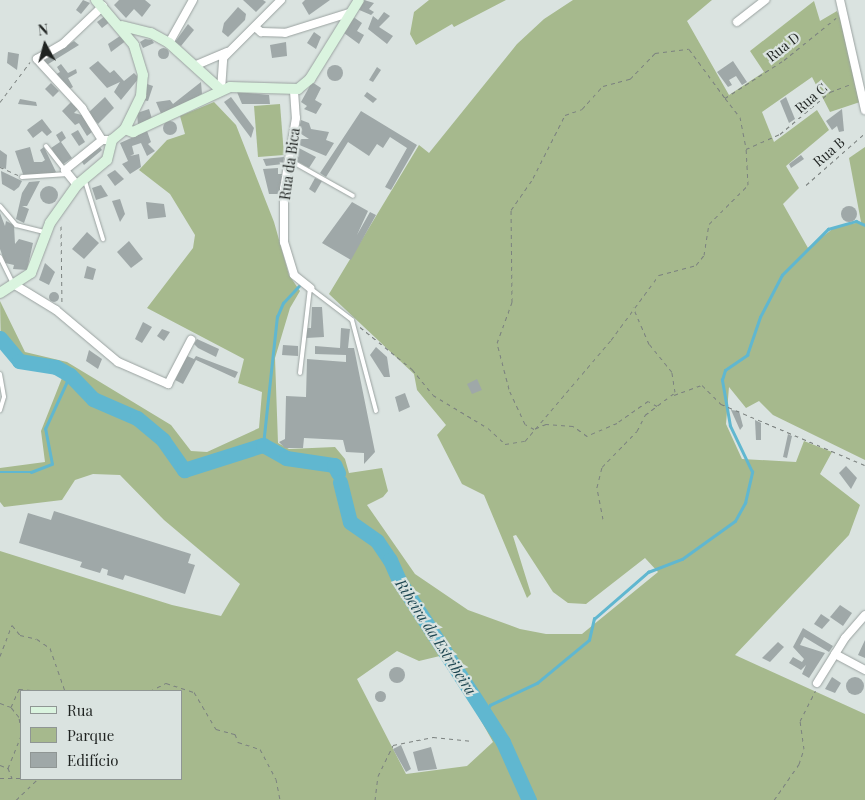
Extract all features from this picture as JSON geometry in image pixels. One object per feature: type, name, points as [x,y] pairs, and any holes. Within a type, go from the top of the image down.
[{"type":"street","points":[[169,43],[193,0]]},
{"type":"street","points":[[221,90],[220,66],[229,52],[281,0]]},
{"type":"street","points":[[80,182],[67,172],[107,140],[221,90],[251,85],[294,91],[310,79],[349,13],[360,0]]},
{"type":"street","points":[[737,22],[765,0]]},
{"type":"street","points":[[840,0],[865,110]]},
{"type":"street","points":[[0,293],[15,286],[31,273],[46,232],[80,182],[107,160],[107,140],[82,108],[37,59],[63,44],[100,3],[121,26],[134,45],[143,75],[141,96],[129,130]]},
{"type":"street","points":[[255,27],[261,32],[285,33],[349,13]]},
{"type":"street","points":[[121,26],[151,33],[169,43],[221,90]]},
{"type":"street","points":[[194,66],[229,52]]},
{"type":"street","name":"Rua da Bica","points":[[294,91],[296,118],[291,160],[284,189],[284,242],[294,275],[310,288]]},
{"type":"street","points":[[15,286],[63,315],[118,362],[168,384],[192,340]]},
{"type":"street","points":[[818,683],[835,654],[865,615]]},
{"type":"street","points":[[835,654],[865,670]]},
{"type":"lane","points":[[46,146],[67,172]]},
{"type":"lane","points":[[291,160],[354,196]]},
{"type":"lane","points":[[22,177],[67,172]]},
{"type":"lane","points":[[80,182],[103,239]]},
{"type":"lane","points":[[0,206],[16,225],[46,232]]},
{"type":"lane","points":[[0,257],[15,286]]},
{"type":"lane","points":[[310,288],[352,320],[376,411]]},
{"type":"lane","points":[[300,373],[310,288]]},
{"type":"lane","points":[[0,374],[4,397],[0,410]]},
{"type":"path","name":"Rua D","points":[[725,98],[733,95],[843,13]]},
{"type":"path","points":[[352,320],[412,369],[432,395],[488,428],[505,444],[524,441],[612,340],[633,306],[659,275],[696,265],[704,255],[709,224],[748,185],[746,149],[740,117],[689,49],[655,53],[630,79],[604,86],[582,109],[565,116],[533,178],[511,210],[512,302],[497,343],[509,389],[525,424],[534,429]]},
{"type":"path","points":[[0,102],[32,59],[37,59]]},
{"type":"path","name":"Rua C","points":[[746,149],[780,134],[830,92],[844,85],[858,85]]},
{"type":"path","name":"Rua B","points":[[806,185],[865,133]]},
{"type":"path","points":[[0,168],[22,177]]},
{"type":"path","points":[[61,224],[58,240],[63,315]]},
{"type":"path","points":[[633,306],[649,344],[672,372],[674,395]]},
{"type":"path","points":[[603,519],[597,487],[602,468],[657,406],[674,395],[702,385],[721,404],[865,465]]},
{"type":"path","points":[[534,429],[546,424],[573,426],[587,436],[617,423],[648,401],[657,406]]},
{"type":"path","points":[[0,656],[12,625],[20,635],[37,639],[50,648],[65,690]]},
{"type":"path","points":[[774,800],[799,764],[804,749],[800,722],[818,683]]},
{"type":"path","points":[[152,690],[166,684],[194,692],[216,729],[234,734],[238,742],[260,749],[276,779],[280,800]]},
{"type":"path","points":[[11,706],[19,689],[31,690]]},
{"type":"path","points":[[0,703],[11,706],[19,717],[20,724]]},
{"type":"path","points":[[376,800],[378,776],[387,765],[393,745],[433,737],[473,741]]},
{"type":"path","points":[[8,768],[20,738]]},
{"type":"path","points":[[0,765],[8,768],[13,778]]},
{"type":"path","points":[[0,778],[20,778]]},
{"type":"path","points":[[16,800],[37,780]]},
{"type":"green space","points":[[429,0],[506,0],[454,27],[452,24],[416,45],[410,34],[414,12]]},
{"type":"green space","points":[[573,0],[712,0],[687,21],[729,95],[764,72],[750,51],[814,1],[820,21],[837,11],[845,30],[860,102],[830,112],[812,77],[762,112],[774,142],[817,110],[829,130],[786,166],[799,188],[783,204],[808,248],[835,227],[861,222],[849,158],[865,147],[865,460],[773,415],[759,401],[746,408],[729,387],[726,424],[742,459],[796,462],[804,441],[832,452],[820,474],[860,505],[849,535],[735,655],[865,714],[865,800],[0,800],[0,551],[172,605],[221,616],[240,584],[164,520],[120,475],[93,474],[75,480],[62,500],[4,507],[0,502],[0,468],[45,462],[41,431],[62,378],[49,371],[23,368],[1,349],[0,301],[25,352],[67,362],[171,425],[191,451],[207,452],[259,428],[262,392],[238,383],[244,359],[147,308],[193,248],[195,235],[170,194],[139,170],[167,140],[185,134],[180,116],[214,102],[236,125],[274,222],[289,275],[300,291],[290,308],[275,358],[278,443],[289,449],[335,447],[345,459],[349,473],[382,468],[388,491],[383,497],[367,505],[415,574],[468,610],[520,629],[546,634],[582,634],[658,572],[645,558],[586,604],[568,603],[553,592],[516,535],[513,536],[531,594],[527,598],[484,495],[462,484],[437,435],[446,425],[417,390],[414,374],[329,294],[419,145],[429,153],[517,44],[544,19]],"holes":[[[397,651],[419,661],[444,655],[493,742],[467,766],[406,774],[357,679]]]},
{"type":"green space","points":[[280,104],[284,155],[258,157],[254,106]]},
{"type":"building","points":[[83,0],[90,3],[81,14],[76,10]]},
{"type":"building","points":[[119,0],[145,0],[151,5],[142,17],[134,9],[126,18],[114,5]]},
{"type":"building","points":[[243,0],[263,0],[266,2],[256,12]]},
{"type":"building","points":[[305,0],[330,0],[309,15],[302,3]]},
{"type":"building","points":[[364,0],[374,3],[369,9],[374,12],[371,15],[357,9]]},
{"type":"building","points":[[238,7],[246,14],[245,20],[228,37],[222,32],[224,23]]},
{"type":"building","points":[[384,12],[390,16],[379,27],[393,36],[387,44],[368,29],[373,16],[378,20]]},
{"type":"building","points":[[105,16],[111,21],[102,28],[97,22]]},
{"type":"building","points":[[352,16],[362,23],[357,31],[364,35],[359,44],[344,33],[340,35]]},
{"type":"building","points":[[188,24],[194,30],[181,46],[175,42]]},
{"type":"building","points":[[314,32],[321,37],[316,49],[307,43]]},
{"type":"building","points":[[123,34],[127,40],[111,52],[108,44]]},
{"type":"building","points":[[145,39],[152,40],[154,43],[143,48],[140,42]]},
{"type":"building","points":[[74,41],[79,45],[45,66],[42,62]]},
{"type":"building","points":[[286,42],[287,56],[272,58],[270,45]]},
{"type":"building","points":[[161,48],[165,48],[168,53],[167,57],[161,58],[158,55],[158,51]]},
{"type":"building","points":[[8,52],[19,54],[17,70],[7,63]]},
{"type":"building","points":[[98,61],[110,73],[114,70],[124,81],[134,73],[139,78],[121,100],[114,92],[120,82],[107,88],[89,68]]},
{"type":"building","points":[[733,61],[747,82],[742,85],[736,76],[729,80],[732,85],[728,87],[717,72]]},
{"type":"building","points":[[61,64],[68,73],[76,69],[77,73],[68,78],[73,87],[66,91],[53,76],[60,72],[57,67]]},
{"type":"building","points":[[335,65],[343,73],[335,81],[327,73]]},
{"type":"building","points":[[377,67],[381,70],[373,82],[369,80]]},
{"type":"building","points":[[201,82],[202,94],[162,116],[156,102],[170,100],[173,104]]},
{"type":"building","points":[[312,82],[321,88],[315,100],[322,104],[316,114],[304,109],[307,106],[301,102]]},
{"type":"building","points":[[51,83],[59,91],[53,97],[45,89]]},
{"type":"building","points":[[147,84],[153,86],[148,101],[142,100]]},
{"type":"building","points":[[237,92],[269,95],[270,104],[242,104]]},
{"type":"building","points":[[367,92],[377,99],[373,103],[364,96]]},
{"type":"building","points":[[105,97],[114,108],[98,124],[88,113]]},
{"type":"building","points":[[231,97],[254,128],[251,138],[224,102]]},
{"type":"building","points":[[786,97],[795,119],[789,123],[780,101]]},
{"type":"building","points":[[20,99],[36,102],[37,106],[18,104]]},
{"type":"building","points":[[71,102],[78,109],[74,113],[82,115],[92,132],[87,136],[79,123],[75,125],[62,111]]},
{"type":"building","points":[[149,109],[152,119],[138,125],[137,113]]},
{"type":"building","points":[[842,109],[844,131],[839,132],[837,126],[832,130],[826,121]]},
{"type":"building","points":[[361,111],[417,145],[391,190],[385,187],[407,148],[390,137],[383,148],[377,144],[369,156],[348,142],[326,177],[320,173]]},
{"type":"building","points":[[42,119],[52,132],[47,136],[42,131],[33,138],[27,130]]},
{"type":"building","points":[[301,120],[309,123],[311,129],[329,132],[326,140],[334,143],[326,156],[297,144],[301,139],[309,139],[298,132]]},
{"type":"building","points":[[170,121],[175,123],[177,128],[175,133],[170,135],[165,133],[163,128],[165,123]]},
{"type":"building","points":[[78,130],[85,142],[79,146],[71,134]]},
{"type":"building","points":[[62,131],[66,138],[61,142],[72,158],[62,165],[51,148],[60,142],[56,135]]},
{"type":"building","points":[[147,131],[151,142],[148,144],[155,151],[147,156],[141,143],[132,146],[134,154],[130,156],[139,154],[141,167],[130,174],[122,164],[128,161],[120,143]]},
{"type":"building","points":[[97,143],[102,150],[84,165],[80,159]]},
{"type":"building","points":[[30,147],[34,162],[42,162],[45,160],[40,150],[44,147],[56,172],[51,176],[24,177],[15,151]]},
{"type":"building","points":[[297,147],[316,157],[309,168],[295,160]]},
{"type":"building","points":[[0,150],[7,155],[6,169],[0,167]]},
{"type":"building","points":[[801,155],[804,159],[791,168],[789,164]]},
{"type":"building","points":[[284,157],[283,164],[266,166],[263,159]]},
{"type":"building","points":[[278,168],[278,174],[283,174],[280,194],[269,194],[263,169]]},
{"type":"building","points":[[115,170],[124,179],[115,186],[107,175]]},
{"type":"building","points":[[1,171],[22,181],[19,187],[14,191],[2,184]]},
{"type":"building","points":[[315,178],[322,181],[315,193],[309,189]]},
{"type":"building","points":[[40,181],[27,206],[22,206],[29,209],[24,223],[16,219],[22,193],[29,182]]},
{"type":"building","points":[[101,185],[108,196],[96,200],[92,188]]},
{"type":"building","points":[[49,186],[55,189],[58,195],[55,201],[49,204],[43,201],[40,195],[43,189]]},
{"type":"building","points":[[120,199],[125,214],[120,222],[112,201]]},
{"type":"building","points":[[146,202],[164,204],[166,217],[148,219]]},
{"type":"building","points":[[352,202],[368,211],[357,235],[370,212],[376,215],[351,260],[322,243]]},
{"type":"building","points":[[849,206],[857,214],[849,222],[841,214]]},
{"type":"building","points":[[0,213],[5,226],[6,221],[14,225],[15,244],[19,239],[33,243],[27,270],[13,269],[14,265],[5,263],[0,249]]},
{"type":"building","points":[[87,232],[99,243],[84,259],[72,249]]},
{"type":"building","points":[[129,241],[143,259],[131,268],[117,252]]},
{"type":"building","points":[[45,263],[55,272],[49,285],[39,280]]},
{"type":"building","points":[[87,266],[96,269],[93,280],[84,278]]},
{"type":"building","points":[[54,292],[59,297],[54,302],[49,297]]},
{"type":"building","points":[[312,307],[322,307],[324,337],[306,338],[306,328],[311,328]]},
{"type":"building","points":[[143,322],[152,327],[142,343],[135,339]]},
{"type":"building","points":[[341,328],[350,329],[348,348],[354,348],[375,452],[364,464],[364,453],[346,452],[343,440],[304,438],[303,448],[285,448],[279,442],[285,439],[286,396],[306,397],[307,359],[346,362],[346,355],[315,354],[315,346],[340,348]]},
{"type":"building","points":[[162,329],[170,332],[164,341],[157,336]]},
{"type":"building","points":[[197,339],[219,349],[216,357],[198,348],[194,344]]},
{"type":"building","points":[[283,345],[298,346],[298,356],[282,355]]},
{"type":"building","points":[[376,347],[387,357],[390,377],[384,377],[370,355]]},
{"type":"building","points":[[89,350],[102,359],[98,369],[86,361]]},
{"type":"building","points":[[187,356],[194,359],[196,356],[238,372],[235,378],[196,360],[183,384],[175,380]]},
{"type":"building","points":[[477,379],[482,390],[472,394],[467,384]]},
{"type":"building","points":[[405,393],[410,407],[399,412],[395,397]]},
{"type":"building","points":[[731,410],[739,411],[743,426],[740,430]]},
{"type":"building","points":[[755,420],[761,423],[761,440],[756,440]]},
{"type":"building","points":[[788,434],[792,436],[787,458],[783,457]]},
{"type":"building","points":[[846,466],[857,478],[851,489],[839,473]]},
{"type":"building","points":[[54,511],[191,554],[188,563],[195,565],[185,594],[125,575],[123,580],[107,575],[108,570],[102,568],[100,573],[80,567],[82,562],[19,543],[28,513],[51,520]]},
{"type":"building","points":[[840,605],[852,613],[843,626],[830,617]]},
{"type":"building","points":[[821,614],[830,620],[822,629],[814,624]]},
{"type":"building","points":[[803,628],[833,646],[829,652],[804,637],[800,645],[825,653],[809,678],[802,674],[806,665],[801,670],[789,663],[793,657],[802,662],[804,659],[793,647]]},
{"type":"building","points":[[865,640],[865,658],[858,655]]},
{"type":"building","points":[[778,642],[784,647],[770,662],[762,658]]},
{"type":"building","points":[[397,667],[403,669],[405,675],[403,681],[397,683],[391,681],[389,675],[391,669]]},
{"type":"building","points":[[832,677],[841,683],[835,693],[825,689]]},
{"type":"building","points":[[855,677],[861,680],[864,686],[861,692],[855,695],[849,692],[846,686],[849,680]]},
{"type":"building","points":[[380,690],[386,696],[380,702],[374,696]]},
{"type":"building","points":[[401,745],[411,769],[406,772],[393,749]]},
{"type":"building","points":[[431,747],[437,769],[418,771],[413,752]]},
{"type":"waterway","points":[[485,713],[490,705],[537,683],[589,640],[594,619],[648,572],[682,559],[735,521],[745,503],[752,472],[730,426],[722,380],[725,370],[747,355],[760,317],[782,275],[828,229],[856,221],[865,225]]},
{"type":"waterway","points":[[263,445],[277,317],[283,303],[299,286]]},
{"type":"waterway","name":"Ribeira da Estribeira","points":[[0,338],[19,361],[56,367],[70,375],[93,399],[137,418],[163,440],[184,470],[263,445],[286,458],[334,465],[338,473]]},
{"type":"waterway","points":[[0,472],[31,472],[52,464],[45,429],[70,375]]},
{"type":"waterway","name":"Ribeira da Estribeira","points":[[340,482],[350,522],[377,541],[390,560],[400,582],[503,742],[529,800]]}]
